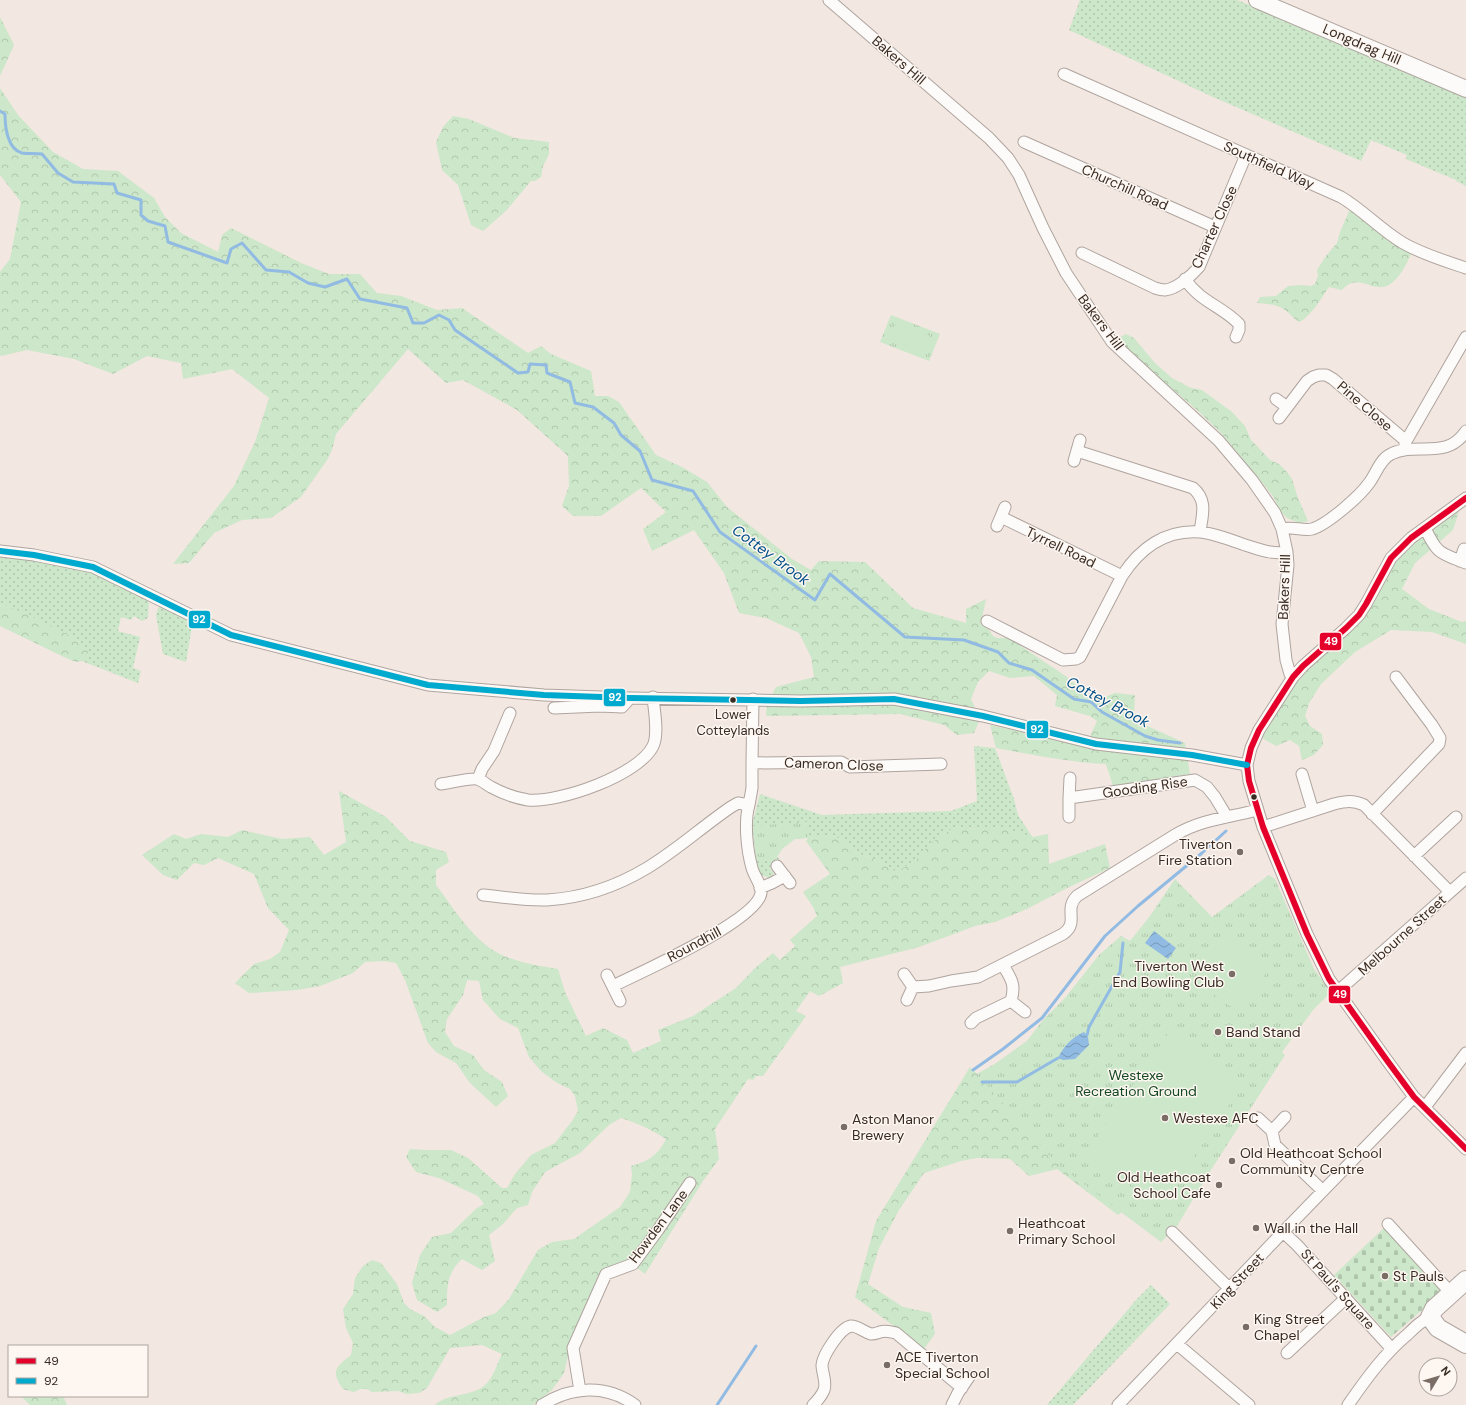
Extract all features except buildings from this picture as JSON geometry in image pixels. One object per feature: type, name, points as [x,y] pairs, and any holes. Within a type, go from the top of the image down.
[{"type":"main road","name":"Longdrag Hill","points":[[1257,0],[1466,88]]},
{"type":"main road","points":[[1466,1280],[1434,1309],[1430,1317],[1438,1328],[1466,1344]]},
{"type":"street","name":"Bakers Hill","points":[[829,0],[989,138],[1008,158],[1019,175],[1043,228],[1066,273],[1108,336],[1126,356],[1219,441],[1264,496],[1275,513],[1282,529],[1287,552],[1288,565],[1282,624],[1286,660],[1290,674],[1293,677]]},
{"type":"street","name":"Southfield Way","points":[[1064,74],[1350,203],[1404,244],[1466,268]]},
{"type":"street","name":"Churchill Road","points":[[1024,142],[1033,151],[1216,227]]},
{"type":"street","name":"Charter Close","points":[[1082,253],[1160,290],[1171,288],[1194,273],[1199,267],[1246,155]]},
{"type":"street","points":[[1185,279],[1191,289],[1203,299],[1234,318],[1239,324],[1239,330],[1236,337]]},
{"type":"street","name":"Pine Close","points":[[1279,418],[1307,381],[1319,375],[1326,375],[1341,385],[1405,446],[1466,337]]},
{"type":"street","points":[[1276,399],[1287,406]]},
{"type":"street","points":[[1282,529],[1290,527],[1312,529],[1323,524],[1366,488],[1383,460],[1388,455],[1405,446],[1439,449],[1447,447],[1457,442],[1466,431]]},
{"type":"street","points":[[1077,451],[1193,488],[1203,503],[1200,532]]},
{"type":"street","points":[[1466,498],[1411,538],[1391,558],[1359,615],[1293,677],[1259,730],[1251,748],[1247,765],[1249,781],[1263,828],[1321,965],[1337,992],[1414,1097],[1466,1149]]},
{"type":"street","name":"Tyrrell Road","points":[[1001,517],[1122,576]]},
{"type":"street","points":[[1425,528],[1434,546],[1441,553],[1463,562],[1464,549]]},
{"type":"street","points":[[987,621],[996,630],[1063,660],[1076,659],[1080,657],[1122,576],[1132,560],[1150,545],[1161,539],[1188,532],[1200,532],[1213,534],[1271,553],[1287,552]]},
{"type":"street","points":[[0,551],[34,555],[93,567],[231,635],[428,685],[544,695],[630,698],[653,697],[801,701],[894,699],[983,716],[1096,744],[1192,755],[1247,765]]},
{"type":"street","points":[[1372,814],[1439,744],[1440,738],[1435,729],[1396,677]]},
{"type":"street","points":[[441,784],[478,779],[498,791],[528,800],[555,798],[579,792],[612,778],[641,760],[650,751],[654,745],[656,737],[653,697]]},
{"type":"street","points":[[554,708],[600,706],[622,707],[630,698]]},
{"type":"street","points":[[753,699],[752,788],[746,822],[752,868],[760,888],[772,883],[788,880],[777,866]]},
{"type":"street","points":[[478,779],[482,769],[494,751],[510,713]]},
{"type":"street","name":"Cameron Close","points":[[752,763],[841,762],[850,767],[941,764]]},
{"type":"street","points":[[1302,774],[1313,811]]},
{"type":"street","points":[[1069,817],[1070,778]]},
{"type":"street","name":"Gooding Rise","points":[[1070,798],[1195,780],[1207,787],[1227,817]]},
{"type":"street","points":[[1263,828],[1334,804],[1350,801],[1364,805],[1450,892]]},
{"type":"street","points":[[490,893],[545,900],[576,896],[604,888],[627,879],[648,868],[731,807],[738,803],[749,805]]},
{"type":"street","points":[[913,987],[930,986],[978,977],[1004,965],[1068,930],[1072,925],[1072,901],[1077,896],[1189,827],[1202,822],[1257,810]]},
{"type":"street","points":[[1414,856],[1456,817]]},
{"type":"street","name":"Melbourne Street","points":[[1337,992],[1466,878]]},
{"type":"street","name":"Roundhill","points":[[613,986],[697,944],[736,920],[742,916],[759,898],[761,893],[760,888]]},
{"type":"street","points":[[971,1023],[976,1018],[1011,1001],[1014,991],[1013,984],[1004,965]]},
{"type":"street","points":[[904,974],[913,987]]},
{"type":"street","points":[[607,975],[620,1000]]},
{"type":"street","points":[[907,1000],[913,987]]},
{"type":"street","points":[[1011,1001],[1025,1012]]},
{"type":"street","points":[[1425,1107],[1466,1053]]},
{"type":"street","name":"King Street","points":[[1118,1405],[1414,1097]]},
{"type":"street","points":[[1272,1131],[1285,1117]]},
{"type":"street","points":[[1258,1118],[1272,1131],[1275,1145],[1323,1191]]},
{"type":"street","name":"Howden Lane","points":[[580,1391],[573,1348],[606,1274],[633,1264],[690,1183]]},
{"type":"street","points":[[1388,1224],[1451,1293]]},
{"type":"street","points":[[1172,1232],[1230,1289]]},
{"type":"street","name":"St Paul's Square","points":[[1283,1232],[1297,1245],[1391,1348]]},
{"type":"street","points":[[1287,1353],[1346,1298]]},
{"type":"street","points":[[1348,1405],[1378,1363],[1391,1348],[1424,1320],[1430,1317]]},
{"type":"street","points":[[813,1405],[824,1390],[825,1384],[822,1366],[826,1354],[838,1336],[850,1326],[874,1334],[882,1331],[896,1333],[962,1388]]},
{"type":"street","points":[[1177,1344],[1249,1405]]},
{"type":"street","points":[[952,1405],[969,1377]]},
{"type":"street","points":[[542,1405],[560,1395],[580,1391],[599,1390],[615,1394],[627,1399],[635,1405]]},
{"type":"green space","points":[[1080,0],[1237,0],[1466,92],[1466,186],[1456,180],[1406,159],[1407,155],[1371,140],[1361,161],[1213,97],[1069,30]]},
{"type":"green space","points":[[0,17],[14,45],[0,76]]},
{"type":"green space","points":[[0,88],[18,115],[53,152],[83,169],[118,171],[154,198],[165,217],[181,233],[218,252],[222,235],[231,228],[301,263],[329,274],[360,274],[377,293],[401,296],[437,310],[462,308],[528,353],[541,346],[551,354],[591,371],[595,396],[608,396],[619,402],[656,455],[682,467],[707,482],[727,507],[792,559],[811,570],[819,561],[865,562],[913,608],[966,623],[966,609],[986,599],[981,623],[987,627],[993,636],[997,638],[1009,638],[1067,677],[1084,692],[1100,699],[1115,693],[1135,695],[1134,720],[1185,743],[1190,774],[1113,786],[1106,764],[1064,760],[996,748],[990,725],[1088,746],[1089,739],[1097,721],[1090,716],[1055,706],[1057,695],[1034,676],[1010,678],[989,671],[978,682],[971,699],[980,719],[974,733],[957,735],[944,725],[900,714],[766,716],[767,704],[776,687],[814,677],[811,657],[799,633],[766,618],[739,613],[724,573],[694,530],[652,551],[643,529],[666,512],[641,488],[601,516],[573,516],[562,506],[569,486],[568,456],[517,410],[463,380],[446,383],[408,349],[336,434],[332,450],[327,460],[301,497],[271,518],[242,520],[214,533],[189,563],[173,564],[234,486],[255,442],[269,398],[232,369],[183,379],[181,363],[147,356],[113,374],[74,359],[27,350],[0,355],[0,272],[10,259],[21,202],[0,175]]},
{"type":"green space","points":[[453,116],[469,119],[514,138],[549,142],[549,154],[543,166],[541,177],[535,181],[531,181],[506,211],[483,231],[471,225],[458,185],[442,170],[436,142],[443,127]]},
{"type":"green space","points":[[1350,209],[1386,239],[1411,254],[1405,267],[1396,279],[1389,285],[1383,287],[1354,282],[1342,290],[1329,287],[1313,310],[1300,322],[1279,307],[1257,303],[1260,297],[1276,296],[1288,286],[1311,286],[1315,284],[1318,276],[1317,270],[1337,243]]},
{"type":"green space","points":[[891,315],[940,334],[929,361],[880,342]]},
{"type":"green space","points":[[896,323],[930,336],[924,352],[890,339]]},
{"type":"green space","points":[[1126,334],[1134,338],[1155,363],[1172,378],[1191,388],[1202,390],[1232,412],[1245,426],[1251,440],[1270,460],[1279,464],[1292,479],[1308,521],[1299,523],[1287,518],[1281,512],[1273,496],[1222,434],[1117,339]]},
{"type":"green space","points":[[1459,511],[1453,530],[1415,563],[1402,589],[1429,609],[1462,622],[1466,621],[1466,644],[1432,632],[1391,630],[1355,652],[1321,684],[1309,703],[1305,716],[1310,726],[1322,734],[1323,745],[1314,755],[1302,760],[1299,746],[1290,740],[1276,746],[1262,738],[1266,719],[1295,680],[1349,630],[1392,563],[1419,536]]},
{"type":"green space","points":[[0,555],[89,570],[146,598],[149,603],[148,618],[142,621],[134,616],[131,620],[121,617],[118,631],[140,637],[133,668],[141,671],[138,683],[82,661],[88,651],[79,642],[34,618],[0,603]]},
{"type":"green space","points":[[0,603],[59,630],[80,643],[89,651],[82,661],[76,662],[0,626]]},
{"type":"green space","points":[[162,606],[193,620],[186,662],[163,654],[156,615],[158,608]]},
{"type":"green space","points":[[974,746],[995,748],[1014,799],[1018,815],[1033,838],[1001,827],[988,830],[955,827],[932,842],[915,861],[896,872],[881,862],[860,854],[844,840],[831,836],[795,839],[782,849],[777,857],[780,859],[770,868],[774,874],[769,878],[760,874],[757,865],[752,825],[760,794],[822,815],[951,811],[977,801]]},
{"type":"green space","points":[[339,791],[386,817],[410,841],[446,852],[449,862],[436,870],[436,885],[474,934],[483,943],[504,956],[558,969],[565,992],[586,1036],[603,1028],[627,1040],[633,1053],[661,1041],[658,1030],[693,1016],[736,988],[755,968],[773,953],[780,960],[795,946],[790,940],[817,916],[803,892],[830,874],[806,841],[808,838],[831,836],[844,840],[860,854],[881,862],[896,872],[915,861],[932,842],[955,827],[988,830],[1001,827],[1033,837],[1048,834],[1049,864],[1105,844],[1110,868],[1027,909],[995,922],[975,926],[919,947],[840,967],[843,983],[819,996],[810,991],[796,1011],[806,1016],[763,1076],[756,1076],[753,1080],[748,1079],[715,1129],[719,1159],[703,1181],[645,1274],[633,1265],[606,1274],[569,1352],[564,1373],[552,1390],[533,1405],[435,1405],[448,1398],[478,1390],[485,1385],[492,1376],[502,1354],[482,1345],[450,1348],[427,1388],[419,1393],[406,1394],[399,1391],[372,1392],[367,1389],[360,1389],[354,1392],[343,1389],[337,1378],[336,1370],[338,1366],[351,1355],[353,1343],[346,1328],[343,1309],[353,1294],[355,1278],[363,1266],[372,1260],[381,1263],[397,1284],[404,1303],[410,1309],[424,1316],[435,1327],[450,1335],[484,1317],[496,1313],[509,1299],[538,1250],[552,1242],[574,1239],[620,1207],[630,1192],[632,1174],[631,1166],[643,1162],[656,1154],[666,1139],[645,1127],[621,1118],[609,1125],[580,1153],[545,1172],[532,1192],[528,1205],[517,1208],[503,1224],[489,1235],[495,1261],[482,1270],[462,1259],[457,1264],[453,1269],[449,1280],[447,1305],[437,1312],[417,1300],[412,1283],[420,1255],[432,1237],[451,1233],[477,1208],[484,1204],[478,1196],[439,1178],[416,1172],[406,1157],[410,1149],[451,1150],[468,1158],[502,1188],[507,1188],[515,1174],[531,1155],[555,1143],[572,1121],[578,1111],[575,1096],[570,1089],[557,1083],[541,1071],[529,1057],[518,1028],[500,1019],[483,1000],[479,981],[467,980],[463,995],[447,1019],[445,1032],[454,1046],[473,1055],[484,1070],[502,1082],[508,1096],[496,1107],[470,1083],[456,1063],[436,1052],[428,1043],[405,980],[396,963],[384,961],[365,962],[353,973],[320,986],[297,990],[249,993],[235,983],[254,964],[270,959],[280,952],[289,930],[268,908],[254,874],[218,858],[204,865],[194,863],[177,880],[163,875],[142,855],[174,834],[186,839],[201,834],[228,837],[242,830],[282,839],[310,837],[324,855],[346,842]]},
{"type":"green space","points":[[807,822],[808,838],[794,839],[782,849],[776,857],[764,861],[756,858],[753,826]]},
{"type":"green space","name":"Westexe Recreation Ground","points":[[1269,875],[1275,879],[1314,969],[1331,992],[1313,1010],[1282,1052],[1285,1055],[1207,1176],[1177,1226],[1161,1242],[1057,1164],[977,1074],[995,1064],[1027,1041],[1044,1019],[1065,998],[1099,955],[1121,936],[1130,941],[1150,916],[1175,879],[1212,917]]},
{"type":"green space","name":"Tiverton West End Bowling Club","points":[[1226,936],[1270,967],[1239,1012],[1194,981]]},
{"type":"green space","points":[[1041,1023],[1067,1171],[1122,1212],[1118,1215],[1057,1169],[1029,1176],[1010,1159],[977,1158],[961,1161],[924,1173],[899,1210],[879,1248],[868,1284],[903,1307],[931,1313],[935,1334],[924,1349],[855,1297],[876,1221],[970,1067],[977,1074],[995,1064],[1027,1041]]},
{"type":"green space","name":"Westexe AFC","points":[[1169,1032],[1244,1083],[1161,1205],[1086,1154]]},
{"type":"green space","points":[[1385,1227],[1444,1291],[1391,1337],[1334,1275]]},
{"type":"green space","points":[[1151,1285],[1170,1304],[1073,1405],[1047,1405],[1136,1300]]},
{"type":"green space","points":[[22,1397],[63,1397],[67,1405],[30,1405]]},
{"type":"water","points":[[1154,931],[1176,948],[1168,959],[1145,943]]},
{"type":"water","points":[[1084,1032],[1088,1037],[1089,1045],[1075,1059],[1063,1060],[1058,1058],[1068,1043]]},
{"type":"waterway","name":"Cottey Brook","points":[[0,111],[5,114],[8,136],[10,142],[17,151],[22,153],[42,154],[58,173],[73,182],[114,184],[117,193],[141,200],[141,215],[148,221],[165,226],[168,242],[227,263],[231,249],[242,243],[266,270],[289,272],[308,283],[325,287],[347,279],[360,299],[407,308],[413,323],[424,323],[439,315],[449,320],[455,330],[518,373],[528,372],[530,364],[546,365],[547,373],[570,382],[575,403],[593,407],[614,423],[621,435],[640,451],[652,480],[693,491],[720,532],[815,600],[830,574],[905,637],[964,640],[998,652],[1009,663],[1032,670],[1074,699],[1091,702],[1102,712],[1145,736],[1158,740],[1180,743]]},
{"type":"waterway","name":"Cottey Brook","points":[[973,1070],[1003,1049],[1042,1018],[1105,936],[1226,831]]},
{"type":"waterway","points":[[1087,1035],[1089,1027],[1120,972],[1123,943]]},
{"type":"waterway","points":[[982,1082],[1017,1082],[1058,1058]]},
{"type":"waterway","name":"Cottey Brook","points":[[717,1405],[756,1346]]},
{"type":"transit line","name":"49","points":[[1466,498],[1411,538],[1391,558],[1359,615],[1293,677],[1259,730],[1251,748],[1247,765],[1249,781],[1263,827],[1307,934],[1329,979],[1414,1097],[1466,1149]]},
{"type":"transit line","name":"92","points":[[0,551],[34,555],[93,567],[231,635],[428,685],[544,695],[630,698],[801,701],[894,699],[983,716],[1096,744],[1192,755],[1247,765]]},
{"type":"place","name":"Lower Cotteylands","points":[[733,700]]},
{"type":"place","name":"Tiverton Fire Station","points":[[1240,852]]},
{"type":"place","name":"Tiverton West End Bowling Club","points":[[1232,974]]},
{"type":"place","name":"Band Stand","points":[[1218,1032]]},
{"type":"place","name":"Westexe AFC","points":[[1165,1118]]},
{"type":"place","name":"Aston Manor Brewery","points":[[844,1127]]},
{"type":"place","name":"Old Heathcoat School Community Centre","points":[[1232,1161]]},
{"type":"place","name":"Old Heathcoat School Cafe","points":[[1219,1185]]},
{"type":"place","name":"Wall in the Hall","points":[[1256,1228]]},
{"type":"place","name":"Heathcoat Primary School","points":[[1010,1231]]},
{"type":"place","name":"St Pauls","points":[[1385,1276]]},
{"type":"place","name":"King Street Chapel","points":[[1246,1327]]},
{"type":"place","name":"ACE Tiverton Special School","points":[[887,1365]]}]
